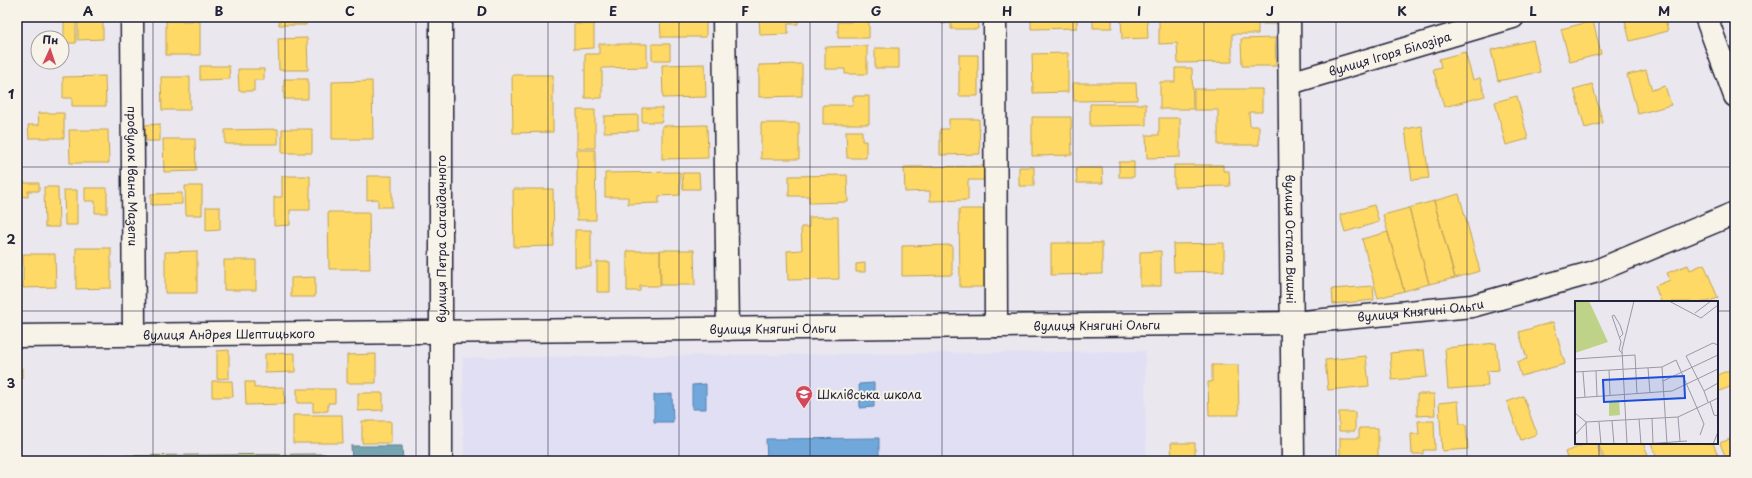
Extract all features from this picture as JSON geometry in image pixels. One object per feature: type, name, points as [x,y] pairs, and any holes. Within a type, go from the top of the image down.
[{"type":"street","name":"провулок Івана Мазепи","points":[[132,17],[134,334]]},
{"type":"street","name":"вулиця Петра Сагайдачного","points":[[441,17],[441,461]]},
{"type":"street","points":[[724,17],[728,329]]},
{"type":"street","points":[[995,17],[996,326]]},
{"type":"street","name":"вулиця Остапа Вишні","points":[[1289,17],[1293,461]]},
{"type":"street","name":"вулиця Ігоря Білозіра","points":[[1290,83],[1513,17]]},
{"type":"street","points":[[1706,17],[1735,96]]},
{"type":"street","name":"вулиця Княгині Ольги","points":[[441,332],[1292,323],[1472,306],[1594,272],[1735,213]]},
{"type":"street","name":"вулиця Андрея Шептицького","points":[[17,336],[441,332]]},
{"type":"shaded area","name":"Шклівська школа","points":[[1145,351],[1146,461],[464,461],[463,358]]},
{"type":"green space","points":[[325,454],[325,461],[96,461],[96,456]]},
{"type":"building: Житло","points":[[78,17],[103,17],[103,39],[78,40]]},
{"type":"building: Житло","points":[[279,17],[306,17],[306,25],[279,25]]},
{"type":"building: Житло","points":[[660,17],[706,17],[706,37],[661,37]]},
{"type":"building: Житло","points":[[759,17],[798,17],[798,24],[788,24],[788,34],[760,35]]},
{"type":"building: Житло","points":[[941,17],[977,17],[978,29],[951,29],[951,23],[942,24]]},
{"type":"building: Житло","points":[[1031,17],[1077,17],[1077,28],[1031,29]]},
{"type":"building: Житло","points":[[1093,17],[1112,17],[1112,28],[1093,28]]},
{"type":"building: Житло","points":[[1121,17],[1147,17],[1148,38],[1122,39]]},
{"type":"building: Житло","points":[[1159,17],[1279,17],[1279,24],[1258,24],[1258,34],[1232,34],[1232,62],[1178,63],[1177,43],[1159,44]]},
{"type":"building: Житло","points":[[1624,17],[1664,17],[1668,31],[1630,41]]},
{"type":"building: Житло","points":[[64,18],[76,18],[76,43],[70,43],[70,30],[64,30]]},
{"type":"building: Житло","points":[[851,18],[869,18],[869,38],[838,38],[838,22],[851,22]]},
{"type":"building: Житло","points":[[166,21],[200,21],[200,55],[166,55]]},
{"type":"building: Житло","points":[[1593,21],[1601,54],[1570,62],[1561,29]]},
{"type":"building: Житло","points":[[574,24],[594,24],[594,48],[574,49]]},
{"type":"building: Житло","points":[[307,38],[308,70],[279,70],[278,39]]},
{"type":"building: Житло","points":[[1275,38],[1276,66],[1242,66],[1241,39]]},
{"type":"building: Житло","points":[[1533,40],[1540,72],[1498,81],[1491,50]]},
{"type":"building: Житло","points":[[599,44],[647,44],[647,67],[602,68],[602,98],[585,98],[585,54],[599,54]]},
{"type":"building: Житло","points":[[652,44],[670,44],[670,60],[652,60]]},
{"type":"building: Житло","points":[[867,46],[867,74],[845,74],[845,69],[825,69],[825,47]]},
{"type":"building: Житло","points":[[875,48],[899,48],[899,68],[875,68]]},
{"type":"building: Житло","points":[[1465,52],[1473,80],[1480,78],[1485,96],[1444,107],[1433,69],[1441,67],[1439,59]]},
{"type":"building: Житло","points":[[1068,53],[1068,92],[1033,93],[1032,54]]},
{"type":"building: Житло","points":[[959,55],[978,55],[978,96],[959,96]]},
{"type":"building: Житло","points":[[705,64],[706,97],[663,98],[662,65]]},
{"type":"building: Житло","points":[[802,64],[802,96],[759,97],[759,65]]},
{"type":"building: Житло","points":[[200,66],[229,66],[230,79],[200,80]]},
{"type":"building: Житло","points":[[1175,68],[1192,68],[1193,109],[1160,109],[1160,82],[1175,82]]},
{"type":"building: Житло","points":[[238,69],[264,69],[264,80],[254,80],[254,91],[239,91]]},
{"type":"building: Житло","points":[[1646,70],[1652,90],[1665,86],[1671,105],[1638,114],[1627,75]]},
{"type":"building: Житло","points":[[512,75],[553,75],[553,132],[513,133]]},
{"type":"building: Житло","points":[[105,76],[106,106],[72,106],[72,98],[63,98],[63,77]]},
{"type":"building: Житло","points":[[161,77],[190,77],[190,110],[162,110]]},
{"type":"building: Житло","points":[[284,79],[308,79],[308,99],[284,99]]},
{"type":"building: Житло","points":[[372,81],[373,139],[332,139],[332,82]]},
{"type":"building: Житло","points":[[1073,83],[1136,83],[1137,100],[1074,101]]},
{"type":"building: Житло","points":[[1592,84],[1603,123],[1585,128],[1574,89]]},
{"type":"building: Житло","points":[[1194,89],[1262,89],[1262,112],[1249,112],[1250,126],[1259,126],[1259,145],[1218,145],[1218,110],[1194,110]]},
{"type":"building: Житло","points":[[853,96],[869,96],[869,124],[823,124],[823,105],[853,105]]},
{"type":"building: Житло","points":[[1517,96],[1528,139],[1506,145],[1495,102]]},
{"type":"building: Житло","points":[[1090,104],[1146,104],[1146,125],[1090,126]]},
{"type":"building: Житло","points":[[642,108],[662,108],[662,122],[642,122]]},
{"type":"building: Житло","points":[[577,110],[595,110],[595,148],[577,148]]},
{"type":"building: Житло","points":[[38,113],[64,113],[64,138],[29,138],[28,125],[39,125]]},
{"type":"building: Житло","points":[[638,115],[638,131],[604,132],[604,116]]},
{"type":"building: Житло","points":[[1032,117],[1071,117],[1072,155],[1032,156]]},
{"type":"building: Житло","points":[[1159,118],[1180,118],[1180,157],[1147,158],[1146,135],[1159,135]]},
{"type":"building: Житло","points":[[949,119],[979,119],[980,154],[940,155],[940,129],[949,129]]},
{"type":"building: Житло","points":[[761,123],[799,123],[799,159],[761,159]]},
{"type":"building: Житло","points":[[160,124],[160,141],[146,141],[145,125]]},
{"type":"building: Житло","points":[[707,125],[708,158],[662,159],[662,126]]},
{"type":"building: Житло","points":[[1422,126],[1429,178],[1412,180],[1405,129]]},
{"type":"building: Житло","points":[[278,129],[278,144],[225,144],[225,130]]},
{"type":"building: Житло","points":[[282,129],[312,129],[312,153],[282,153]]},
{"type":"building: Житло","points":[[69,130],[108,130],[109,163],[70,163]]},
{"type":"building: Житло","points":[[846,131],[862,131],[862,141],[866,141],[866,158],[847,158]]},
{"type":"building: Житло","points":[[163,139],[195,139],[196,171],[164,172]]},
{"type":"building: Житло","points":[[577,150],[595,150],[596,220],[577,220]]},
{"type":"building: Житло","points":[[1119,162],[1134,162],[1134,177],[1119,177]]},
{"type":"building: Житло","points":[[1174,165],[1223,165],[1223,171],[1229,171],[1230,186],[1174,187]]},
{"type":"building: Житло","points":[[992,166],[992,180],[968,180],[968,200],[930,201],[930,191],[905,192],[904,167]]},
{"type":"building: Житло","points":[[1019,167],[1034,167],[1034,186],[1019,186]]},
{"type":"building: Житло","points":[[1076,168],[1102,168],[1103,183],[1077,183]]},
{"type":"building: Житло","points":[[680,172],[680,195],[659,196],[659,203],[628,204],[628,197],[605,197],[605,173]]},
{"type":"building: Житло","points":[[682,173],[699,173],[700,189],[683,189]]},
{"type":"building: Житло","points":[[847,175],[848,202],[809,203],[809,196],[789,196],[789,176]]},
{"type":"building: Житло","points":[[282,176],[310,176],[310,210],[290,210],[290,225],[274,226],[274,197],[282,197]]},
{"type":"building: Житло","points":[[367,176],[392,176],[392,207],[378,207],[378,199],[367,200]]},
{"type":"building: Житло","points":[[17,183],[39,183],[39,191],[28,191],[28,197],[17,196]]},
{"type":"building: Житло","points":[[185,186],[202,186],[202,215],[186,215]]},
{"type":"building: Житло","points":[[44,187],[58,187],[59,227],[45,227]]},
{"type":"building: Житло","points":[[85,188],[107,188],[107,213],[95,213],[95,201],[85,201]]},
{"type":"building: Житло","points":[[513,189],[553,189],[554,246],[514,247]]},
{"type":"building: Житло","points":[[64,190],[77,190],[77,225],[65,225]]},
{"type":"building: Житло","points":[[182,193],[182,204],[151,205],[151,194]]},
{"type":"building: Житло","points":[[1459,194],[1480,271],[1455,278],[1434,201]]},
{"type":"building: Житло","points":[[1434,201],[1455,278],[1429,284],[1409,208]]},
{"type":"building: Житло","points":[[1374,205],[1379,222],[1345,232],[1340,215]]},
{"type":"building: Житло","points":[[206,207],[220,207],[220,230],[206,231]]},
{"type":"building: Житло","points":[[1409,208],[1429,284],[1404,291],[1383,215]]},
{"type":"building: Житло","points":[[959,209],[987,209],[988,287],[960,287]]},
{"type":"building: Житло","points":[[328,212],[369,212],[370,269],[329,269]]},
{"type":"building: Житло","points":[[809,217],[838,217],[839,279],[788,280],[787,251],[802,250],[801,227],[809,227]]},
{"type":"building: Житло","points":[[575,230],[591,230],[591,267],[575,267]]},
{"type":"building: Житло","points":[[1388,232],[1404,291],[1378,298],[1362,239]]},
{"type":"building: Житло","points":[[1051,243],[1102,243],[1102,274],[1051,275]]},
{"type":"building: Житло","points":[[1224,243],[1224,271],[1174,272],[1173,244]]},
{"type":"building: Житло","points":[[952,245],[952,275],[902,276],[902,246]]},
{"type":"building: Житло","points":[[76,248],[111,248],[111,288],[76,289]]},
{"type":"building: Житло","points":[[660,250],[694,250],[695,285],[661,285]]},
{"type":"building: Житло","points":[[197,251],[197,293],[165,293],[165,252]]},
{"type":"building: Житло","points":[[627,251],[660,251],[660,286],[640,286],[640,291],[627,291]]},
{"type":"building: Житло","points":[[1161,251],[1161,286],[1140,286],[1140,252]]},
{"type":"building: Житло","points":[[23,254],[55,254],[56,287],[23,288]]},
{"type":"building: Житло","points":[[224,260],[256,260],[256,290],[224,290]]},
{"type":"building: Житло","points":[[597,262],[610,262],[610,292],[597,292]]},
{"type":"building: Житло","points":[[865,263],[865,272],[856,272],[856,264]]},
{"type":"building: Житло","points":[[1704,264],[1718,298],[1710,301],[1661,301],[1655,286],[1670,280],[1667,273],[1688,265],[1690,270]]},
{"type":"building: Житло","points":[[315,277],[315,297],[291,297],[291,278]]},
{"type":"building: Житло","points":[[1373,286],[1374,300],[1333,304],[1332,289]]},
{"type":"building: Житло","points":[[1553,322],[1565,364],[1521,376],[1517,362],[1527,359],[1519,332]]},
{"type":"building: Житло","points":[[1496,343],[1499,370],[1487,371],[1488,386],[1448,389],[1445,348]]},
{"type":"building: Житло","points":[[229,350],[229,378],[217,379],[217,351]]},
{"type":"building: Житло","points":[[1424,350],[1427,377],[1392,380],[1390,353]]},
{"type":"building: Житло","points":[[295,353],[295,372],[265,373],[265,354]]},
{"type":"building: Житло","points":[[376,354],[376,383],[347,383],[347,355]]},
{"type":"building: Житло","points":[[1366,356],[1369,386],[1328,390],[1325,360]]},
{"type":"building: Житло","points":[[1212,365],[1238,365],[1239,415],[1209,415],[1208,382],[1212,382]]},
{"type":"building: Житло","points":[[17,368],[22,368],[22,378],[17,378]]},
{"type":"building: Житло","points":[[1735,368],[1735,385],[1718,392],[1718,375]]},
{"type":"building: Житло","points":[[212,381],[232,381],[233,397],[212,397]]},
{"type":"building: Житло","points":[[245,382],[254,382],[254,388],[284,387],[285,404],[246,405]]},
{"type":"building: Житло","points":[[297,389],[335,389],[335,403],[328,403],[328,411],[313,412],[313,403],[297,403]]},
{"type":"building: Житло","points":[[358,393],[383,393],[383,410],[358,411]]},
{"type":"building: Житло","points":[[1417,394],[1434,394],[1435,415],[1417,416]]},
{"type":"building: Житло","points":[[1523,396],[1537,434],[1521,440],[1507,402]]},
{"type":"building: Житло","points":[[1458,401],[1460,424],[1466,424],[1468,449],[1442,451],[1439,403]]},
{"type":"building: Житло","points":[[1339,412],[1355,412],[1355,431],[1339,431]]},
{"type":"building: Житло","points":[[293,415],[342,415],[343,443],[293,443]]},
{"type":"building: Житло","points":[[362,421],[391,421],[391,443],[362,443]]},
{"type":"building: Житло","points":[[1418,421],[1434,421],[1435,450],[1423,450],[1423,454],[1412,454],[1411,434],[1419,434]]},
{"type":"building: Житло","points":[[1359,428],[1378,428],[1378,461],[1340,461],[1340,438],[1359,438]]},
{"type":"building: Житло","points":[[1735,437],[1735,459],[1727,461],[1720,443]]},
{"type":"building: Житло","points":[[1171,443],[1195,443],[1195,460],[1205,461],[1172,461]]},
{"type":"building: Житло","points":[[1585,444],[1596,444],[1603,461],[1568,461],[1565,452]]},
{"type":"building: Житло","points":[[1598,444],[1643,444],[1648,455],[1633,461],[1605,461]]},
{"type":"building: Житло","points":[[1651,444],[1713,444],[1720,461],[1658,461]]},
{"type":"building: Школи","points":[[874,383],[874,407],[860,408],[859,384]]},
{"type":"building: Школи","points":[[706,384],[706,409],[692,409],[692,385]]},
{"type":"building: Школи","points":[[672,394],[673,422],[654,422],[654,395]]},
{"type":"building: Школи","points":[[879,438],[879,461],[767,461],[766,439]]},
{"type":"building: Установи","points":[[351,446],[402,446],[403,461],[352,461]]},
{"type":"place","name":"Шклівська школа","points":[[804,409]]}]
